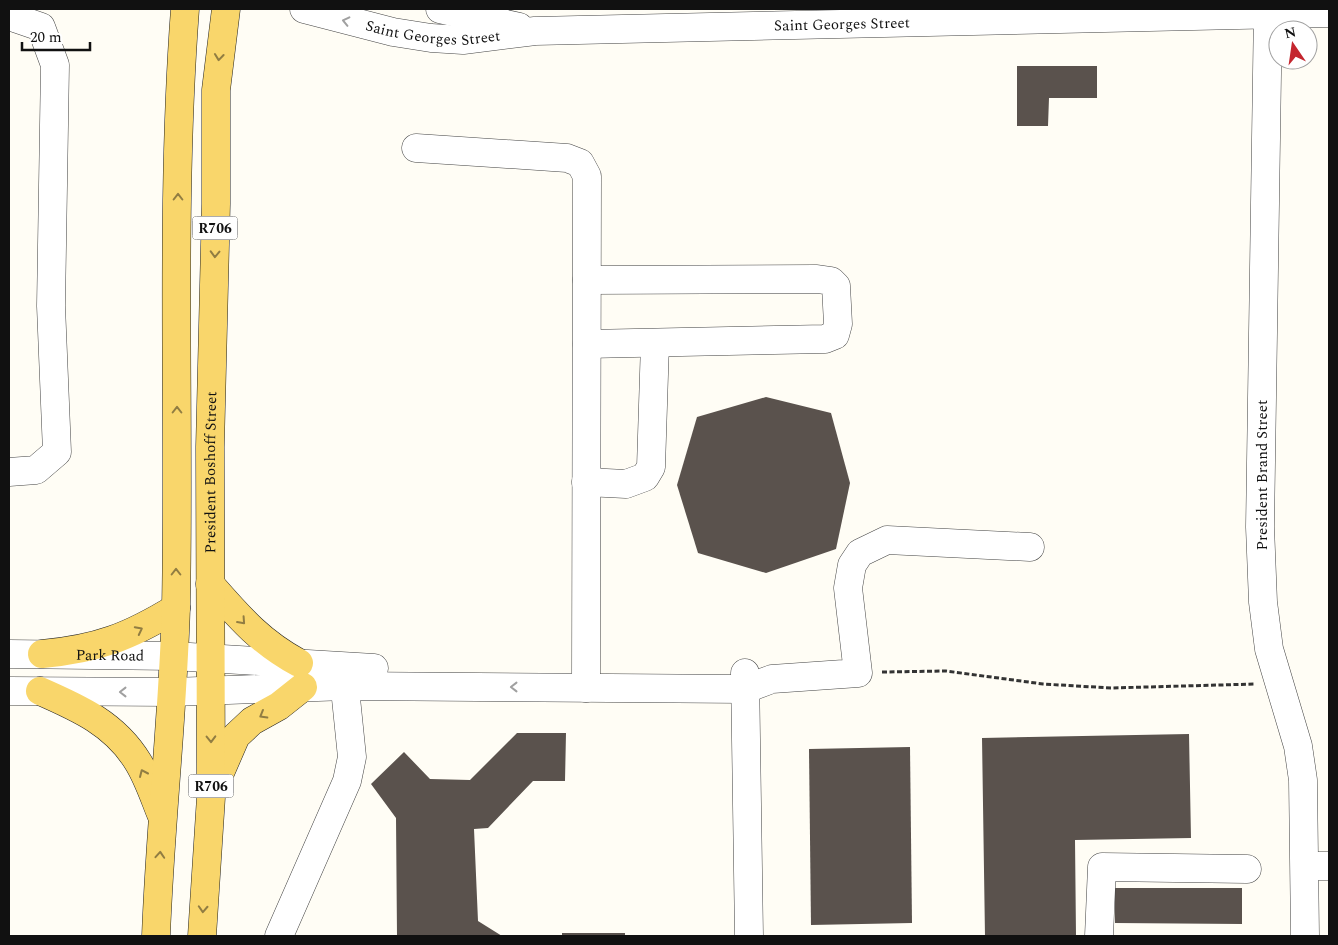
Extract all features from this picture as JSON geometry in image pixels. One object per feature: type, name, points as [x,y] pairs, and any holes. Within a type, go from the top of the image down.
[{"type":"main road","name":"R706","points":[[156,936],[176,608],[179,109],[185,9]]},
{"type":"main road","name":"President Boshoff Street","points":[[202,936],[211,797],[210,447],[216,204],[216,90],[226,9]]},
{"type":"main road","points":[[210,584],[252,632],[301,675],[279,706],[252,721],[236,736],[211,797]]},
{"type":"main road","points":[[42,654],[92,647],[119,639],[141,630],[176,608]]},
{"type":"main road","points":[[40,691],[88,714],[109,727],[138,762],[163,818]]},
{"type":"street","name":"Saint Georges Street","points":[[304,9],[374,28],[431,38],[463,40],[628,19],[1268,11],[1329,13]]},
{"type":"street","name":"Saint Georges Street","points":[[440,9],[535,31]]},
{"type":"street","name":"President Brand Street","points":[[1268,11],[1260,527],[1263,602],[1270,649],[1278,683],[1298,746],[1317,866],[1305,936]]},
{"type":"street","points":[[9,16],[41,27],[55,66],[51,306],[57,452],[36,470],[9,472]]},
{"type":"street","points":[[416,148],[567,158],[580,163],[587,176],[586,679]]},
{"type":"street","points":[[587,280],[817,279],[831,281],[836,286],[838,324],[835,335],[825,339],[587,344]]},
{"type":"street","points":[[586,482],[626,484],[636,482],[645,477],[650,467],[655,343]]},
{"type":"street","points":[[9,691],[172,692],[210,690],[301,675],[745,681],[858,673],[848,588],[852,565],[860,552],[887,540],[1030,547]]},
{"type":"street","name":"Park Road","points":[[9,654],[211,657],[301,675]]},
{"type":"street","points":[[279,936],[347,781],[352,757],[345,677]]},
{"type":"street","points":[[745,681],[748,936]]},
{"type":"street","points":[[1099,936],[1102,867],[1247,869]]},
{"type":"path","points":[[858,673],[946,671],[1043,684],[1111,688],[1278,683]]},
{"type":"building","points":[[1017,66],[1097,66],[1097,98],[1049,98],[1048,126],[1017,126]]},
{"type":"building","points":[[766,397],[831,413],[850,483],[836,549],[766,573],[698,553],[677,485],[697,417]]},
{"type":"building","points":[[517,733],[566,733],[565,781],[533,781],[488,828],[474,829],[478,921],[502,936],[397,936],[396,818],[371,784],[404,752],[430,779],[470,780]]},
{"type":"building","points":[[1189,734],[1191,838],[1075,840],[1076,936],[985,936],[982,738]]},
{"type":"building","points":[[910,747],[912,923],[811,925],[809,749]]},
{"type":"building","points":[[1115,888],[1242,888],[1242,924],[1115,923]]},
{"type":"building","points":[[562,933],[625,933],[625,936],[562,936]]}]
